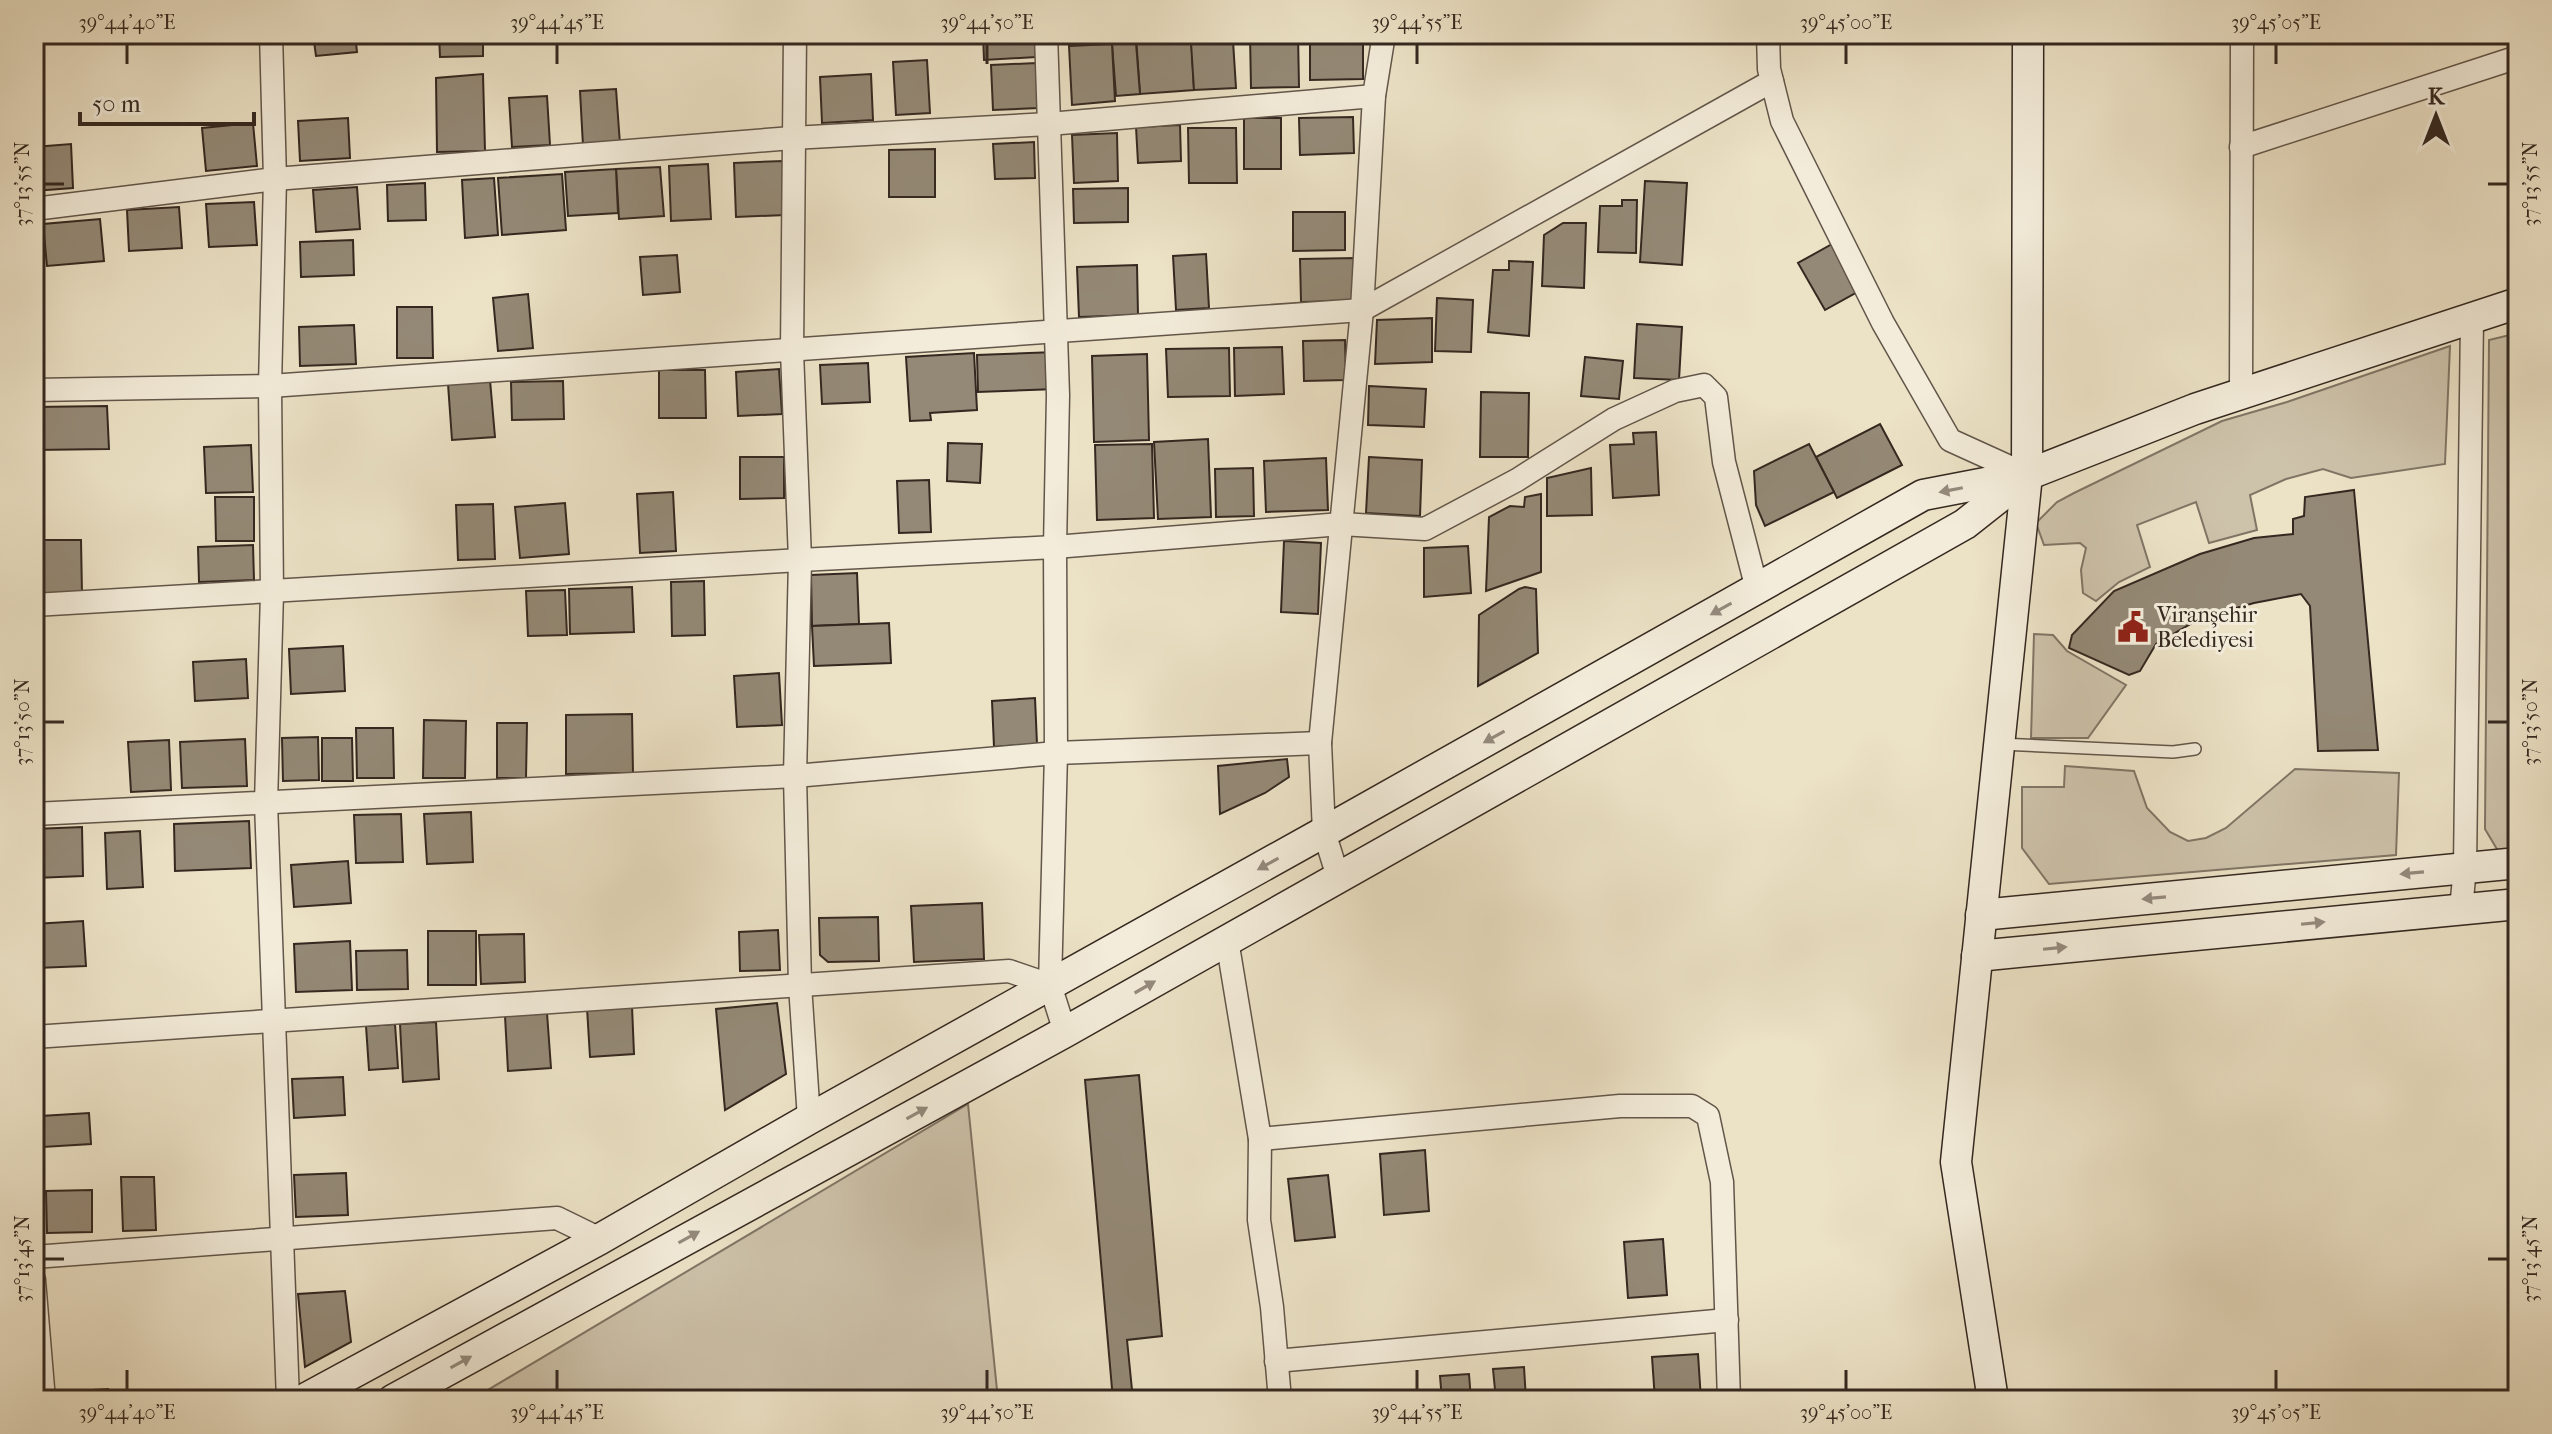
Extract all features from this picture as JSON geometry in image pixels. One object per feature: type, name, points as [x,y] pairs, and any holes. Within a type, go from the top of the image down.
[{"type":"street","points":[[271,34],[275,179],[270,386],[272,593],[266,803],[288,1400]]},
{"type":"street","points":[[795,34],[792,351],[800,560],[795,776],[800,985],[809,1119]]},
{"type":"street","points":[[1046,34],[1058,395],[1056,753],[1050,985],[1065,1032]]},
{"type":"street","points":[[1338,877],[1324,832],[1320,743],[1362,310],[1374,96],[1384,34]]},
{"type":"street","points":[[1768,34],[1769,69],[1782,121],[1883,323],[1950,440],[2027,475]]},
{"type":"street","points":[[1993,1400],[1956,1162],[2027,475],[2028,34]]},
{"type":"street","points":[[2241,394],[2242,34]]},
{"type":"street","points":[[2241,147],[2518,57]]},
{"type":"street","points":[[34,390],[270,386],[1362,310],[1772,81]]},
{"type":"street","points":[[34,209],[275,179],[792,138],[1049,124],[1374,96]]},
{"type":"street","points":[[303,1400],[600,1239],[1923,495],[2027,475],[2195,409],[2518,303]]},
{"type":"street","points":[[2461,909],[2465,868],[2472,318]]},
{"type":"street","points":[[34,605],[1055,547],[1341,524],[1425,529],[1517,480],[1614,419],[1675,391],[1704,385],[1716,397],[1724,462],[1757,589]]},
{"type":"street","points":[[393,1400],[1065,1032],[1965,524],[2027,475]]},
{"type":"street","points":[[34,814],[795,776],[1056,753],[1320,743]]},
{"type":"street","points":[[1981,915],[2518,863]]},
{"type":"street","points":[[1977,956],[2518,904]]},
{"type":"street","points":[[1227,940],[1260,1139],[1259,1220],[1272,1307],[1280,1400]]},
{"type":"street","points":[[34,1037],[1009,971],[1050,985]]},
{"type":"street","points":[[1260,1139],[1620,1106],[1692,1106],[1708,1116],[1722,1182],[1729,1400]]},
{"type":"street","points":[[34,1257],[557,1218],[600,1239]]},
{"type":"street","points":[[34,1280],[44,1400]]},
{"type":"street","points":[[1276,1361],[1727,1320]]},
{"type":"lane","points":[[1999,744],[2173,752],[2195,749]]},
{"type":"shaded area","points":[[2518,333],[2518,848],[2498,851],[2485,829],[2489,340]]},
{"type":"shaded area","points":[[2450,346],[2445,464],[2351,478],[2323,469],[2286,479],[2250,495],[2257,530],[2209,543],[2196,502],[2137,525],[2150,567],[2119,582],[2096,601],[2083,593],[2081,570],[2086,548],[2080,543],[2044,545],[2036,523],[2057,502],[2074,493],[2222,421]]},
{"type":"shaded area","points":[[2034,634],[2053,635],[2067,651],[2126,685],[2088,738],[2031,738]]},
{"type":"shaded area","points":[[2065,766],[2134,771],[2147,808],[2170,832],[2188,841],[2206,838],[2226,828],[2295,769],[2399,773],[2396,855],[2049,884],[2022,848],[2022,787],[2064,787]]},
{"type":"shaded area","points":[[968,1104],[998,1400],[471,1400]]},
{"type":"building","points":[[313,34],[355,34],[357,52],[316,56]]},
{"type":"building","points":[[439,34],[483,34],[483,56],[440,57]]},
{"type":"building","points":[[983,34],[1035,34],[1036,57],[984,60]]},
{"type":"building","points":[[1191,34],[1194,90],[1140,94],[1136,37]]},
{"type":"building","points":[[1298,34],[1299,87],[1251,88],[1250,35]]},
{"type":"building","points":[[1310,34],[1363,34],[1363,79],[1310,80]]},
{"type":"building","points":[[1233,41],[1236,88],[1194,90],[1191,43]]},
{"type":"building","points":[[1136,43],[1140,94],[1116,96],[1112,44]]},
{"type":"building","points":[[1112,44],[1115,101],[1072,105],[1069,46]]},
{"type":"building","points":[[927,60],[930,113],[896,115],[893,62]]},
{"type":"building","points":[[1036,63],[1038,108],[993,110],[991,65]]},
{"type":"building","points":[[483,74],[485,151],[437,152],[436,78]]},
{"type":"building","points":[[871,74],[873,120],[822,123],[820,77]]},
{"type":"building","points":[[616,89],[620,144],[583,146],[580,91]]},
{"type":"building","points":[[547,96],[550,145],[512,147],[509,98]]},
{"type":"building","points":[[1353,117],[1354,153],[1300,155],[1299,118]]},
{"type":"building","points":[[348,118],[350,158],[300,161],[298,121]]},
{"type":"building","points":[[1244,118],[1281,118],[1281,169],[1244,169]]},
{"type":"building","points":[[253,123],[257,166],[206,171],[202,128]]},
{"type":"building","points":[[1180,125],[1181,161],[1138,163],[1136,127]]},
{"type":"building","points":[[1188,128],[1236,128],[1237,183],[1189,183]]},
{"type":"building","points":[[1117,133],[1118,181],[1074,183],[1072,135]]},
{"type":"building","points":[[1034,142],[1035,178],[995,179],[993,144]]},
{"type":"building","points":[[71,144],[73,188],[34,191],[34,147]]},
{"type":"building","points":[[935,149],[935,197],[889,197],[889,150]]},
{"type":"building","points":[[783,161],[785,215],[736,217],[734,163]]},
{"type":"building","points":[[708,164],[711,219],[671,221],[669,166]]},
{"type":"building","points":[[660,167],[664,216],[619,219],[616,169]]},
{"type":"building","points":[[616,169],[618,213],[568,216],[565,172]]},
{"type":"building","points":[[562,174],[566,230],[502,235],[498,178]]},
{"type":"building","points":[[494,178],[498,235],[465,238],[462,180]]},
{"type":"building","points":[[1645,181],[1687,183],[1682,265],[1640,262]]},
{"type":"building","points":[[425,183],[426,220],[388,221],[387,185]]},
{"type":"building","points":[[357,187],[360,229],[316,232],[313,190]]},
{"type":"building","points":[[1128,188],[1128,222],[1074,223],[1073,189]]},
{"type":"building","points":[[1622,200],[1637,200],[1636,253],[1598,252],[1600,206],[1622,206]]},
{"type":"building","points":[[254,202],[257,245],[209,247],[206,204]]},
{"type":"building","points":[[179,207],[182,248],[129,251],[127,210]]},
{"type":"building","points":[[1293,212],[1345,212],[1345,250],[1293,251]]},
{"type":"building","points":[[100,219],[104,261],[47,266],[43,224]]},
{"type":"building","points":[[1563,223],[1586,223],[1584,288],[1542,286],[1544,235]]},
{"type":"building","points":[[353,240],[354,275],[301,277],[300,242]]},
{"type":"building","points":[[1832,244],[1859,291],[1825,310],[1798,263]]},
{"type":"building","points":[[1206,254],[1209,308],[1176,310],[1173,256]]},
{"type":"building","points":[[677,255],[680,292],[643,295],[640,257]]},
{"type":"building","points":[[1356,258],[1357,301],[1301,302],[1300,259]]},
{"type":"building","points":[[1509,261],[1533,262],[1529,336],[1488,332],[1493,270],[1509,270]]},
{"type":"building","points":[[1137,265],[1138,315],[1079,317],[1077,267]]},
{"type":"building","points":[[528,294],[533,348],[498,351],[493,298]]},
{"type":"building","points":[[1437,298],[1473,300],[1471,352],[1435,351]]},
{"type":"building","points":[[397,307],[432,307],[433,358],[397,358]]},
{"type":"building","points":[[1432,318],[1432,362],[1375,364],[1377,320]]},
{"type":"building","points":[[1637,324],[1682,327],[1679,380],[1634,378]]},
{"type":"building","points":[[354,325],[356,364],[300,366],[299,327]]},
{"type":"building","points":[[1345,340],[1346,380],[1304,381],[1303,341]]},
{"type":"building","points":[[1282,347],[1284,394],[1235,396],[1234,348]]},
{"type":"building","points":[[1229,348],[1230,396],[1168,397],[1166,349]]},
{"type":"building","points":[[1055,352],[1056,389],[978,392],[977,355]]},
{"type":"building","points":[[974,353],[977,410],[930,413],[931,420],[910,421],[906,357]]},
{"type":"building","points":[[1147,354],[1149,440],[1094,442],[1092,356]]},
{"type":"building","points":[[1585,357],[1623,361],[1619,399],[1581,396]]},
{"type":"building","points":[[868,363],[870,402],[822,404],[820,365]]},
{"type":"building","points":[[779,369],[782,414],[738,416],[736,372]]},
{"type":"building","points":[[659,370],[705,370],[706,418],[659,418]]},
{"type":"building","points":[[490,380],[495,437],[452,440],[448,384]]},
{"type":"building","points":[[563,381],[564,419],[512,420],[511,382]]},
{"type":"building","points":[[1369,386],[1426,389],[1424,427],[1368,425]]},
{"type":"building","points":[[1481,392],[1529,393],[1528,457],[1480,457]]},
{"type":"building","points":[[107,406],[109,449],[34,450],[34,407]]},
{"type":"building","points":[[1880,424],[1902,465],[1837,498],[1816,457]]},
{"type":"building","points":[[1656,432],[1659,495],[1613,498],[1610,445],[1634,444],[1633,433]]},
{"type":"building","points":[[1208,439],[1211,517],[1158,519],[1154,442]]},
{"type":"building","points":[[948,443],[982,444],[980,483],[947,481]]},
{"type":"building","points":[[1152,444],[1154,518],[1097,520],[1095,445]]},
{"type":"building","points":[[1809,444],[1834,492],[1765,526],[1756,505],[1754,471]]},
{"type":"building","points":[[251,445],[253,492],[206,493],[204,447]]},
{"type":"building","points":[[740,457],[784,457],[784,498],[740,499]]},
{"type":"building","points":[[1369,457],[1422,460],[1420,516],[1366,513]]},
{"type":"building","points":[[1326,458],[1328,510],[1266,512],[1264,461]]},
{"type":"building","points":[[1253,468],[1254,516],[1216,517],[1215,469]]},
{"type":"building","points":[[1591,468],[1592,515],[1547,516],[1547,478]]},
{"type":"building","points":[[929,480],[931,532],[899,533],[897,481]]},
{"type":"building","name":"Viranşehir Belediyesi","points":[[2354,490],[2378,750],[2318,751],[2310,606],[2301,594],[2201,618],[2156,644],[2140,671],[2129,675],[2069,648],[2072,635],[2114,591],[2200,554],[2254,538],[2293,534],[2293,519],[2304,516],[2305,497]]},
{"type":"building","points":[[673,492],[676,551],[640,553],[637,494]]},
{"type":"building","points":[[1541,494],[1541,572],[1486,591],[1489,517],[1510,506],[1524,507],[1525,497]]},
{"type":"building","points":[[215,497],[254,497],[254,541],[216,541]]},
{"type":"building","points":[[565,503],[569,554],[520,558],[515,507]]},
{"type":"building","points":[[493,504],[495,559],[458,560],[456,505]]},
{"type":"building","points":[[41,540],[81,540],[82,594],[42,594]]},
{"type":"building","points":[[1284,541],[1321,543],[1318,614],[1281,612]]},
{"type":"building","points":[[253,545],[254,580],[199,582],[198,547]]},
{"type":"building","points":[[1468,546],[1471,593],[1424,597],[1424,548]]},
{"type":"building","points":[[857,573],[859,624],[812,626],[811,575]]},
{"type":"building","points":[[704,581],[705,635],[672,636],[671,582]]},
{"type":"building","points":[[632,587],[634,632],[570,634],[569,589]]},
{"type":"building","points":[[1525,587],[1536,589],[1538,653],[1478,686],[1479,615]]},
{"type":"building","points":[[565,590],[567,635],[528,636],[526,591]]},
{"type":"building","points":[[889,623],[891,663],[814,666],[812,626]]},
{"type":"building","points":[[343,646],[345,691],[291,694],[289,649]]},
{"type":"building","points":[[246,659],[248,698],[195,701],[193,662]]},
{"type":"building","points":[[779,673],[782,725],[737,727],[734,676]]},
{"type":"building","points":[[1035,698],[1037,744],[994,747],[992,701]]},
{"type":"building","points":[[632,714],[633,773],[566,774],[566,715]]},
{"type":"building","points":[[424,720],[466,721],[465,778],[423,778]]},
{"type":"building","points":[[497,723],[527,723],[526,778],[497,778]]},
{"type":"building","points":[[356,728],[393,728],[394,778],[357,778]]},
{"type":"building","points":[[318,737],[319,780],[283,781],[282,738]]},
{"type":"building","points":[[322,738],[352,738],[353,781],[322,781]]},
{"type":"building","points":[[245,739],[247,786],[182,788],[180,742]]},
{"type":"building","points":[[169,740],[171,790],[131,792],[128,742]]},
{"type":"building","points":[[1287,759],[1289,777],[1265,793],[1220,814],[1218,766]]},
{"type":"building","points":[[471,812],[473,862],[427,864],[424,814]]},
{"type":"building","points":[[401,814],[403,862],[356,863],[354,815]]},
{"type":"building","points":[[249,821],[251,868],[175,871],[174,824]]},
{"type":"building","points":[[82,827],[83,876],[35,878],[34,829]]},
{"type":"building","points":[[140,831],[143,887],[107,889],[105,833]]},
{"type":"building","points":[[348,861],[351,903],[294,907],[291,865]]},
{"type":"building","points":[[982,903],[984,959],[914,962],[911,906]]},
{"type":"building","points":[[878,917],[879,961],[828,962],[820,955],[819,918]]},
{"type":"building","points":[[83,921],[86,966],[36,968],[34,924]]},
{"type":"building","points":[[778,930],[780,970],[740,971],[739,932]]},
{"type":"building","points":[[428,931],[476,931],[476,985],[428,985]]},
{"type":"building","points":[[524,934],[525,982],[481,984],[479,935]]},
{"type":"building","points":[[350,941],[352,990],[296,992],[294,944]]},
{"type":"building","points":[[407,950],[408,989],[357,990],[356,951]]},
{"type":"building","points":[[777,1003],[786,1074],[725,1110],[716,1009]]},
{"type":"building","points":[[632,1006],[634,1054],[590,1057],[587,1008]]},
{"type":"building","points":[[547,1013],[551,1068],[508,1071],[505,1016]]},
{"type":"building","points":[[436,1022],[439,1079],[403,1082],[400,1024]]},
{"type":"building","points":[[395,1024],[398,1068],[369,1070],[366,1026]]},
{"type":"building","points":[[1139,1075],[1162,1336],[1127,1340],[1133,1400],[1113,1400],[1085,1080]]},
{"type":"building","points":[[343,1077],[345,1115],[294,1118],[292,1079]]},
{"type":"building","points":[[89,1113],[91,1144],[43,1147],[41,1116]]},
{"type":"building","points":[[1425,1150],[1429,1211],[1384,1215],[1380,1154]]},
{"type":"building","points":[[346,1173],[348,1215],[296,1217],[294,1175]]},
{"type":"building","points":[[1328,1175],[1335,1237],[1295,1241],[1288,1179]]},
{"type":"building","points":[[121,1177],[154,1177],[156,1230],[123,1231]]},
{"type":"building","points":[[92,1190],[92,1232],[47,1233],[46,1191]]},
{"type":"building","points":[[1663,1239],[1667,1295],[1628,1298],[1624,1242]]},
{"type":"building","points":[[345,1291],[351,1342],[305,1367],[298,1294]]},
{"type":"building","points":[[1698,1354],[1701,1400],[1655,1400],[1652,1357]]},
{"type":"building","points":[[1524,1367],[1526,1400],[1496,1400],[1493,1369]]},
{"type":"building","points":[[1469,1374],[1471,1400],[1442,1400],[1440,1376]]},
{"type":"building","points":[[108,1389],[108,1400],[58,1400],[57,1392]]},
{"type":"place","name":"Viranşehir Belediyesi","points":[[2133,627]]}]
